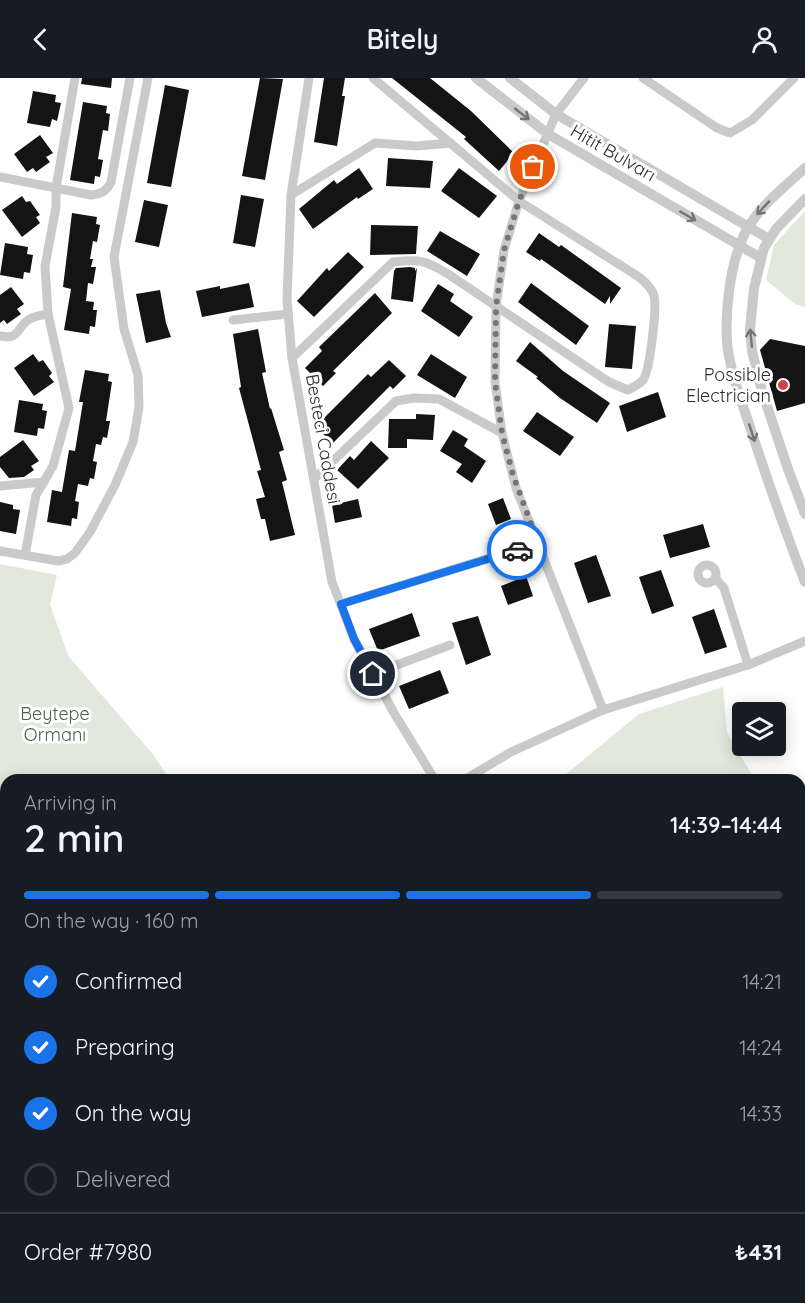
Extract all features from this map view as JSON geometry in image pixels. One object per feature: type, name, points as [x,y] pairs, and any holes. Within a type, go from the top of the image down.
[{"type":"street","points":[[24,555],[36,495],[53,466],[69,408],[48,314],[45,266],[75,78]]},
{"type":"street","points":[[0,177],[91,195],[107,190],[111,182],[130,78]]},
{"type":"street","points":[[0,551],[58,561],[67,559],[75,553],[90,532],[115,485],[133,441],[139,407],[138,375],[123,329],[114,257],[148,78]]},
{"type":"street","name":"Besteci Caddesi","points":[[309,78],[291,195],[287,300],[292,358],[332,582],[354,639],[394,713],[431,774]]},
{"type":"street","points":[[292,358],[393,262],[411,260],[426,261],[448,274],[609,382],[628,390],[642,382],[648,372],[654,295],[647,285],[519,201],[373,78]]},
{"type":"street","name":"Hitit Bulvarı","points":[[476,78],[548,134],[761,258]]},
{"type":"street","name":"Hitit Bulvarı","points":[[510,78],[556,114],[769,239]]},
{"type":"street","points":[[584,78],[556,114],[519,201],[504,250],[496,307],[495,382],[502,433],[516,488],[603,710]]},
{"type":"street","points":[[643,78],[717,128],[730,133],[752,120],[794,78]]},
{"type":"street","points":[[291,195],[375,143],[417,146],[451,143]]},
{"type":"street","points":[[805,168],[770,201],[748,228],[740,246],[728,309],[729,354],[761,460],[805,582]]},
{"type":"street","points":[[805,199],[769,239],[761,258],[750,308],[752,351],[773,424],[805,514]]},
{"type":"street","points":[[0,336],[14,337],[26,322],[48,314]]},
{"type":"street","points":[[233,320],[288,314]]},
{"type":"street","points":[[314,479],[396,401],[414,398],[439,399],[502,433]]},
{"type":"street","points":[[0,486],[44,482]]},
{"type":"street","points":[[341,604],[538,543]]},
{"type":"street","points":[[715,578],[724,588],[748,665]]},
{"type":"street","points":[[474,774],[511,752],[603,710],[748,665],[805,641]]},
{"type":"street","points":[[373,674],[450,645]]},
{"type":"green space","points":[[805,211],[805,307],[795,304],[766,280],[774,245]]},
{"type":"green space","name":"Beytepe Ormanı","points":[[0,564],[57,575],[50,605],[69,657],[152,753],[166,774],[0,774]]},
{"type":"green space","points":[[723,687],[727,732],[732,741],[732,756],[741,756],[752,774],[566,774],[639,714]]},
{"type":"building","points":[[82,78],[112,78],[111,88],[81,84]]},
{"type":"building","points":[[260,78],[283,79],[265,180],[242,176]]},
{"type":"building","points":[[324,78],[345,78],[342,96],[345,96],[337,146],[314,142]]},
{"type":"building","points":[[392,78],[430,78],[471,111],[514,153],[499,171],[464,139],[466,137]]},
{"type":"building","points":[[165,85],[189,90],[171,187],[147,183]]},
{"type":"building","points":[[33,91],[56,95],[55,102],[61,103],[57,121],[52,119],[50,127],[27,123]]},
{"type":"building","points":[[83,102],[107,106],[106,113],[110,114],[108,131],[103,130],[98,159],[103,160],[100,177],[95,176],[94,184],[70,180]]},
{"type":"building","points":[[40,135],[53,153],[46,157],[50,162],[36,172],[33,168],[27,172],[14,154]]},
{"type":"building","points":[[388,158],[433,161],[430,188],[386,186]]},
{"type":"building","points":[[359,168],[373,189],[358,199],[357,197],[313,229],[299,209],[334,180],[337,184]]},
{"type":"building","points":[[459,168],[497,196],[479,218],[441,191]]},
{"type":"building","points":[[241,195],[264,199],[255,247],[233,243]]},
{"type":"building","points":[[22,196],[26,202],[30,201],[40,215],[36,217],[40,223],[22,237],[2,210]]},
{"type":"building","points":[[144,200],[168,205],[159,247],[135,242]]},
{"type":"building","points":[[72,213],[97,217],[96,224],[100,225],[97,242],[93,241],[90,259],[93,259],[91,267],[96,267],[93,284],[88,283],[86,301],[94,302],[93,310],[97,310],[95,327],[90,326],[89,334],[64,330],[71,289],[63,287]]},
{"type":"building","points":[[371,225],[418,226],[416,254],[370,255]]},
{"type":"building","points":[[440,231],[480,254],[467,276],[427,251]]},
{"type":"building","points":[[539,233],[559,247],[561,245],[621,288],[610,304],[610,296],[605,304],[541,259],[540,261],[526,252]]},
{"type":"building","points":[[5,243],[28,247],[27,254],[33,255],[30,273],[24,272],[23,279],[0,275]]},
{"type":"building","points":[[348,252],[364,267],[314,317],[297,301],[327,268],[329,271]]},
{"type":"building","points":[[396,268],[415,268],[415,271],[417,268],[413,302],[391,299],[394,271]]},
{"type":"building","points":[[249,283],[254,307],[202,317],[196,291]]},
{"type":"building","points":[[531,283],[589,326],[576,345],[518,302]]},
{"type":"building","points":[[438,284],[454,294],[450,301],[473,317],[459,337],[421,311]]},
{"type":"building","points":[[11,287],[24,304],[17,309],[21,314],[7,324],[4,320],[0,323],[0,295]]},
{"type":"building","points":[[160,290],[171,337],[146,343],[136,294]]},
{"type":"building","points":[[375,293],[392,313],[333,371],[336,373],[323,386],[305,368],[322,351],[319,347]]},
{"type":"building","points":[[609,324],[636,326],[632,369],[605,367]]},
{"type":"building","points":[[258,329],[266,372],[262,373],[270,409],[284,450],[279,452],[287,480],[282,482],[295,535],[270,541],[265,519],[261,519],[256,499],[265,497],[257,471],[261,470],[239,388],[241,387],[233,334]]},
{"type":"building","name":"Possible Electrician","points":[[770,339],[805,346],[805,403],[777,411],[760,350]]},
{"type":"building","points":[[530,342],[563,371],[610,403],[597,423],[560,398],[536,378],[538,377],[516,361]]},
{"type":"building","points":[[33,354],[39,362],[43,360],[52,373],[49,376],[54,382],[34,396],[14,368]]},
{"type":"building","points":[[431,354],[467,377],[455,398],[417,375]]},
{"type":"building","points":[[389,360],[406,376],[393,389],[390,386],[333,443],[315,427],[368,374],[371,377]]},
{"type":"building","points":[[85,370],[109,374],[108,381],[112,382],[106,421],[110,421],[107,438],[103,437],[101,445],[96,444],[93,461],[97,462],[94,479],[90,478],[88,486],[78,484],[75,501],[79,502],[77,519],[72,518],[71,526],[47,522],[52,490],[62,492],[69,450],[75,451],[83,402],[79,402]]},
{"type":"building","points":[[658,392],[666,417],[627,432],[619,406]]},
{"type":"building","points":[[19,400],[43,404],[42,410],[47,411],[44,429],[38,428],[37,436],[14,432]]},
{"type":"building","points":[[537,412],[574,437],[560,456],[523,431]]},
{"type":"building","points":[[416,414],[435,415],[433,440],[407,439],[407,448],[388,448],[389,419],[416,419]]},
{"type":"building","points":[[453,430],[468,439],[464,446],[486,461],[472,483],[456,472],[462,464],[440,451]]},
{"type":"building","points":[[23,440],[39,461],[31,466],[34,470],[24,477],[9,478],[0,467],[0,457]]},
{"type":"building","points":[[371,441],[389,458],[358,489],[337,470],[350,456],[354,460]]},
{"type":"building","points":[[503,498],[511,519],[496,525],[488,504]]},
{"type":"building","points":[[358,499],[362,517],[335,523],[332,505]]},
{"type":"building","points":[[0,502],[13,505],[13,509],[20,510],[16,534],[0,531]]},
{"type":"building","points":[[703,524],[710,547],[670,558],[663,535]]},
{"type":"building","points":[[596,555],[611,596],[588,603],[574,563]]},
{"type":"building","points":[[661,570],[674,606],[652,614],[639,577]]},
{"type":"building","points":[[526,576],[533,596],[508,605],[501,586]]},
{"type":"building","points":[[714,609],[727,647],[705,654],[692,617]]},
{"type":"building","points":[[412,613],[420,636],[378,651],[369,629]]},
{"type":"building","points":[[478,616],[491,655],[466,665],[452,623]]},
{"type":"building","points":[[440,670],[449,693],[409,709],[399,686]]},
{"type":"way so far","points":[[517,550],[538,543],[516,488],[502,433],[495,382],[496,307],[504,250],[519,201],[533,167]]},
{"type":"place","name":"Possible Electrician","points":[[783,385]]},
{"type":"route","points":[[373,674],[354,639],[341,604],[517,550]]}]
